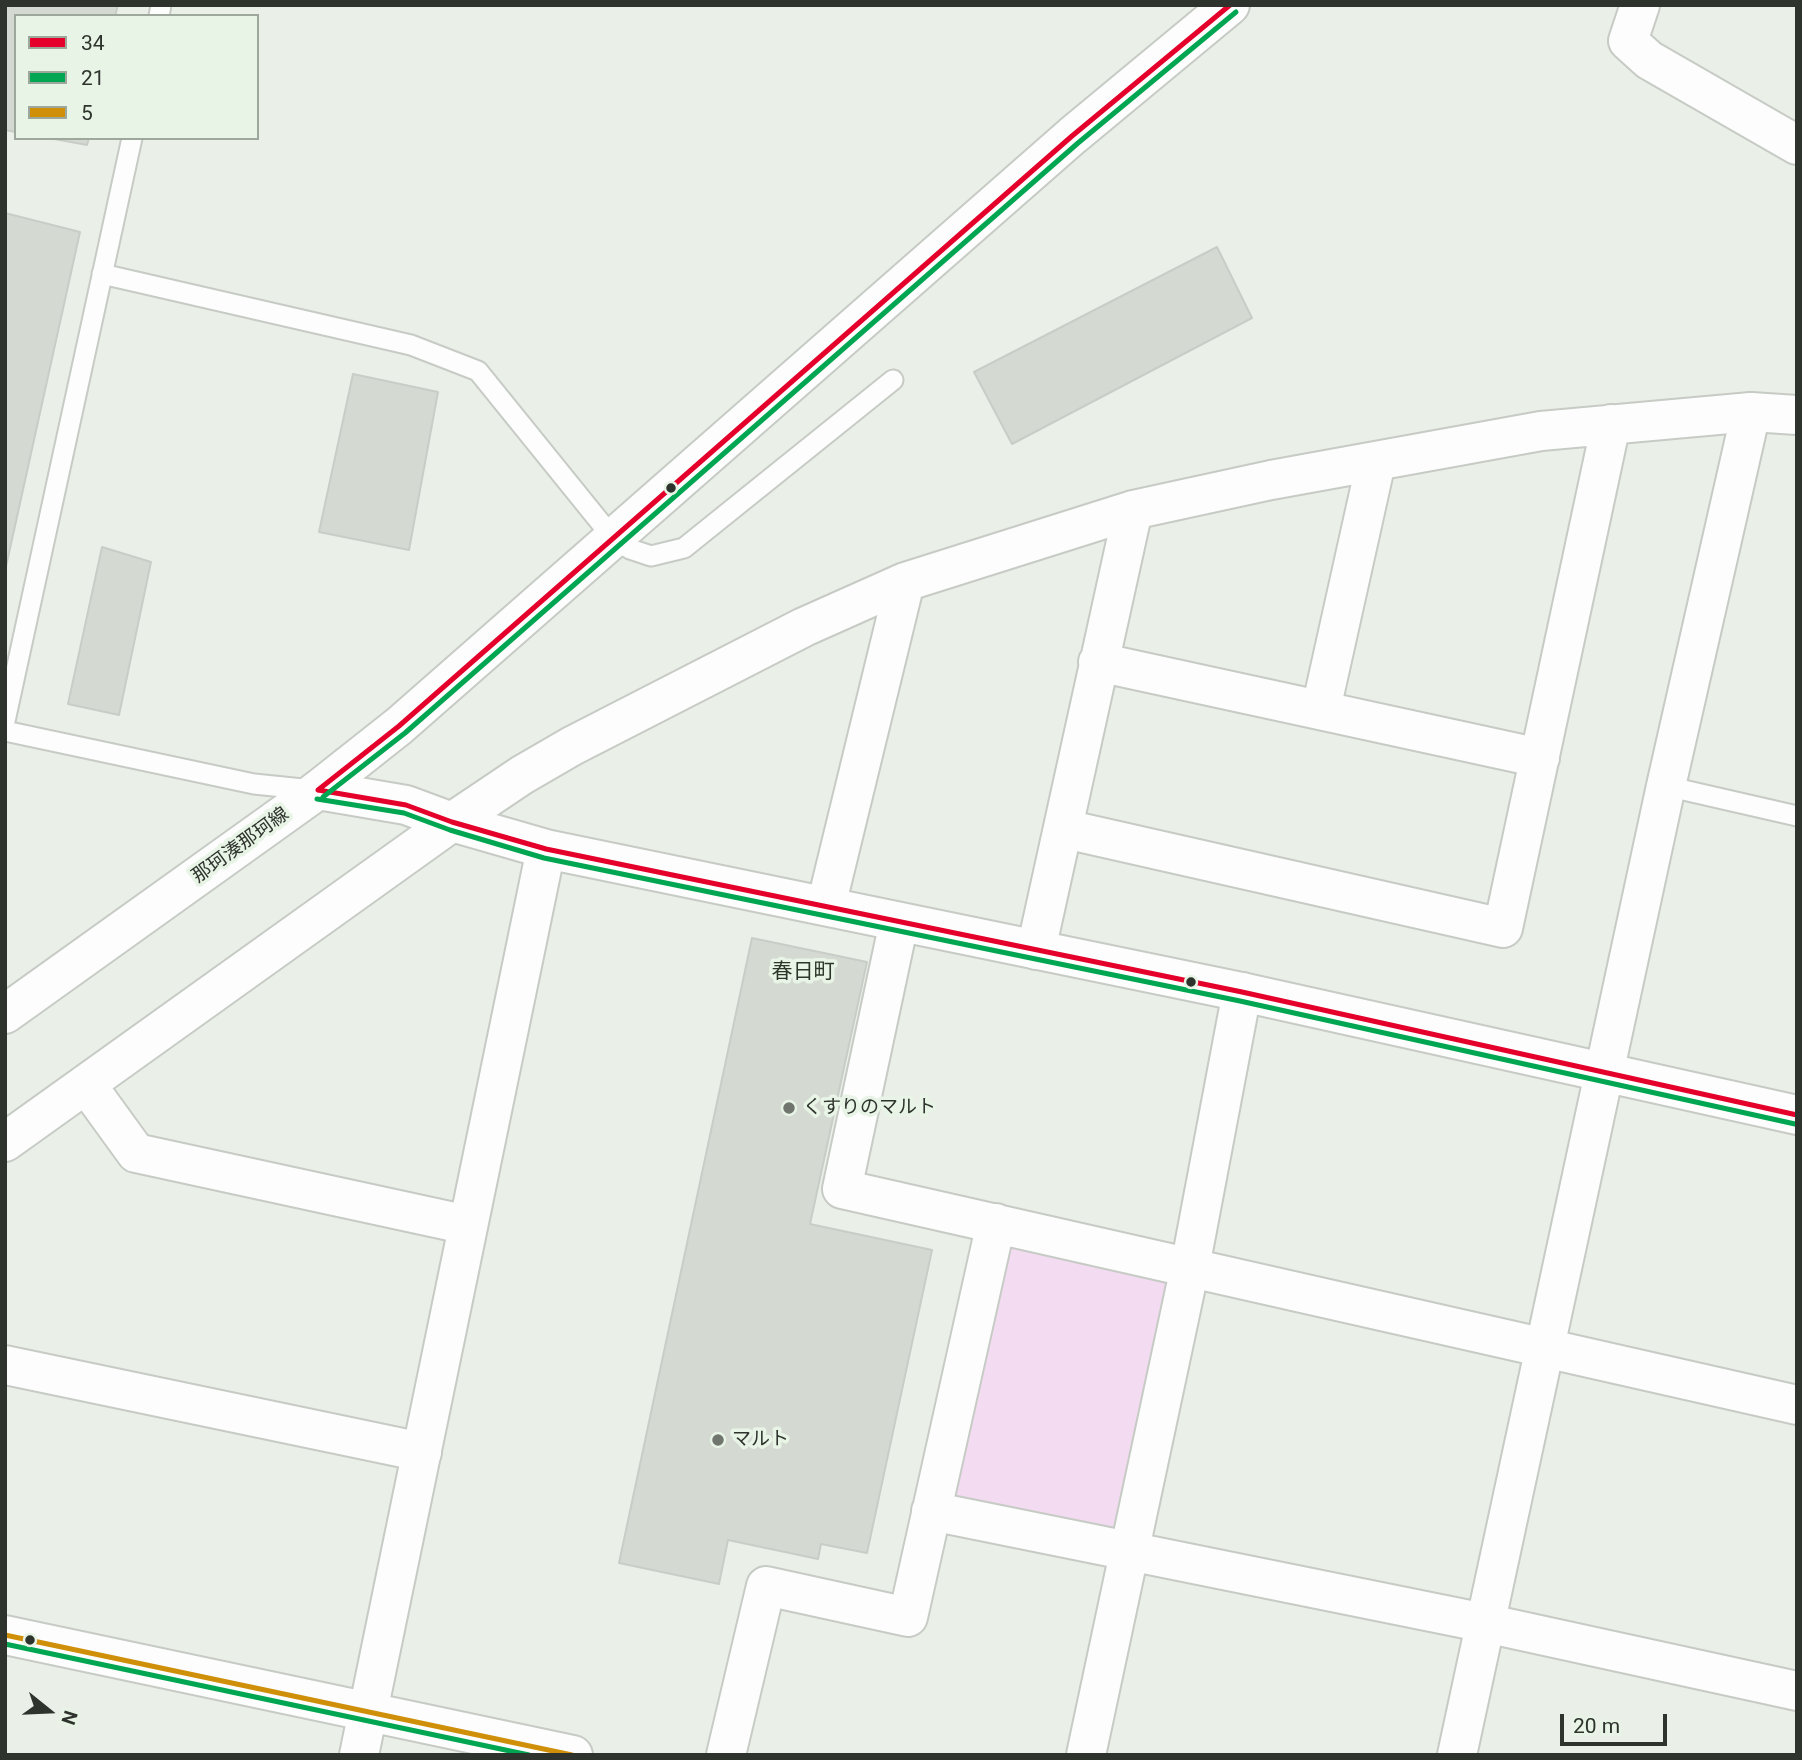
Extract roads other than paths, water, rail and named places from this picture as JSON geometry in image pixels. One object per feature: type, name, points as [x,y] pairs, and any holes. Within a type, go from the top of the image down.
[{"type":"street","name":"那珂湊那珂線","points":[[5,1014],[318,790],[399,726],[1072,136],[1230,5]]},
{"type":"street","points":[[1640,5],[1629,41],[1649,60],[1797,145]]},
{"type":"street","points":[[1457,1755],[1666,786],[1751,412]]},
{"type":"street","points":[[5,1142],[452,822],[522,775],[583,740],[804,627],[905,582],[1133,510],[1271,480],[1541,432],[1751,412],[1797,415]]},
{"type":"street","points":[[1065,829],[1503,928],[1611,424]]},
{"type":"street","points":[[1321,709],[1376,463]]},
{"type":"street","points":[[1036,950],[1065,829],[1098,662],[1133,510]]},
{"type":"street","points":[[827,906],[905,582]]},
{"type":"street","points":[[1098,662],[1540,758]]},
{"type":"street","points":[[318,790],[406,805],[452,822],[547,849],[1242,992],[1797,1115]]},
{"type":"street","points":[[359,1755],[547,849]]},
{"type":"street","points":[[899,922],[842,1189],[1797,1405]]},
{"type":"street","points":[[1086,1755],[1190,1266],[1242,992]]},
{"type":"street","points":[[86,1084],[136,1153],[468,1225]]},
{"type":"street","points":[[726,1755],[766,1586],[908,1617],[996,1223]]},
{"type":"street","points":[[5,1365],[422,1452]]},
{"type":"street","points":[[931,1511],[1485,1623],[1797,1691]]},
{"type":"street","points":[[5,1635],[573,1755]]},
{"type":"lane","points":[[5,720],[132,140]]},
{"type":"lane","points":[[102,274],[411,345],[478,370],[613,538],[630,549],[651,556],[684,548],[893,380]]},
{"type":"lane","points":[[5,731],[254,784],[318,790]]},
{"type":"lane","points":[[1666,786],[1797,816]]},
{"type":"place","name":"くすりのマルト","points":[[789,1108]]},
{"type":"place","name":"マルト","points":[[718,1440]]},
{"type":"district","name":"春日町","points":[[803,973]]}]
